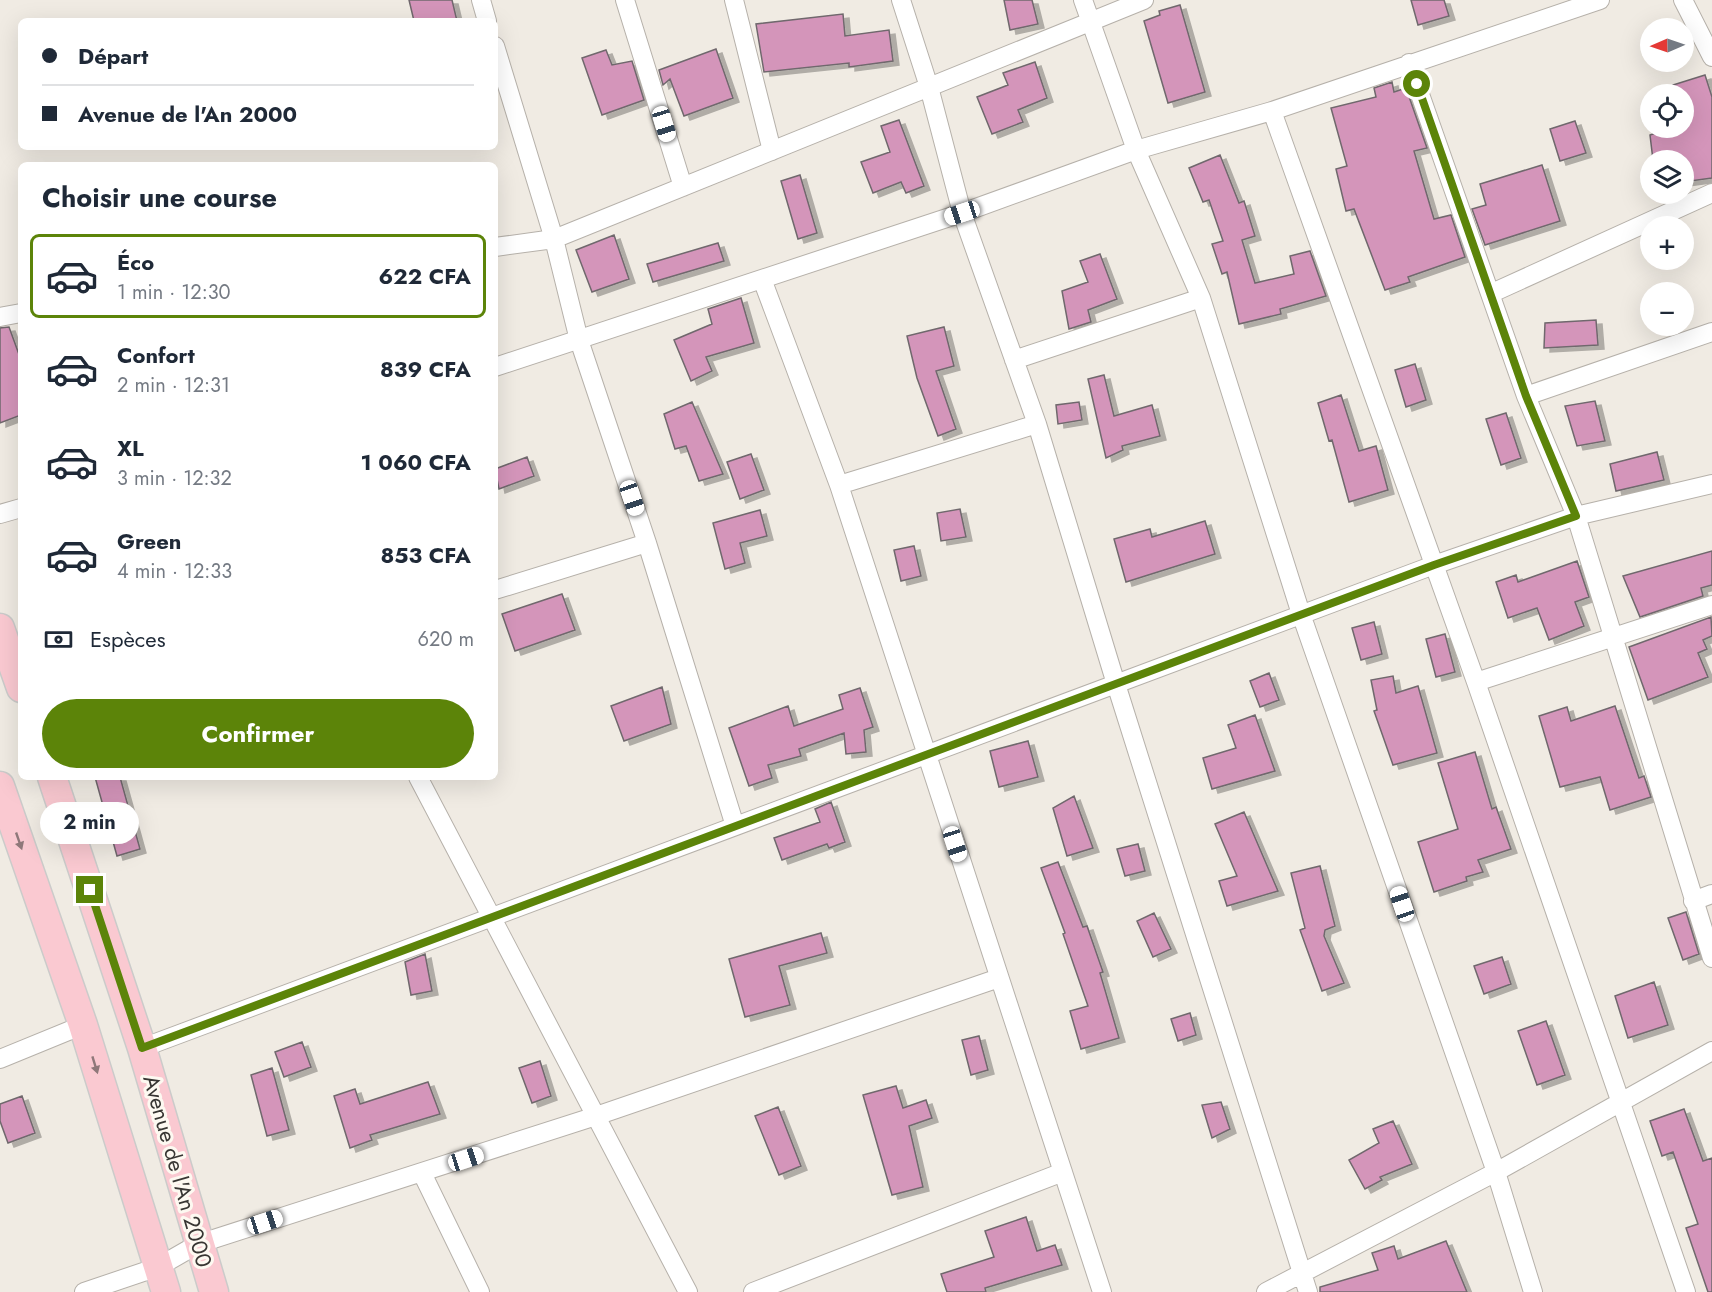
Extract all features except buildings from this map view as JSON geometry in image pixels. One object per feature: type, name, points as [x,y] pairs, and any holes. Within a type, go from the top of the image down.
[{"type":"main road","points":[[0,628],[18,679]]},
{"type":"main road","name":"Avenue de l'An 2000","points":[[53,780],[142,1048],[214,1292]]},
{"type":"main road","name":"Avenue de l'An 2000","points":[[0,786],[83,1025],[162,1280]]},
{"type":"street","points":[[481,0],[486,18]]},
{"type":"street","points":[[625,0],[683,187]]},
{"type":"street","points":[[734,0],[772,151]]},
{"type":"street","points":[[901,0],[929,87],[962,213],[1037,424],[1116,684],[1308,1292]]},
{"type":"street","points":[[1083,0],[1136,150],[1201,298],[1301,614],[1496,1172],[1533,1292]]},
{"type":"street","points":[[498,247],[554,240],[1144,0]]},
{"type":"street","points":[[498,366],[962,213],[1136,150],[1272,111],[1600,0]]},
{"type":"street","points":[[1683,0],[1712,56]]},
{"type":"street","points":[[498,56],[554,240],[579,340],[647,543],[735,826]]},
{"type":"street","points":[[1409,63],[1492,293],[1526,396],[1576,516],[1712,958]]},
{"type":"street","points":[[1272,111],[1476,682],[1686,1292]]},
{"type":"street","points":[[1492,293],[1712,193]]},
{"type":"street","points":[[762,279],[839,485],[1102,1292]]},
{"type":"street","points":[[1014,360],[1201,298]]},
{"type":"street","points":[[0,317],[18,314]]},
{"type":"street","points":[[1526,396],[1712,332]]},
{"type":"street","points":[[839,485],[1037,424]]},
{"type":"street","points":[[142,1048],[1434,565],[1576,516],[1712,484]]},
{"type":"street","points":[[0,514],[18,509]]},
{"type":"street","points":[[498,589],[647,543]]},
{"type":"street","points":[[1476,682],[1712,605]]},
{"type":"street","points":[[420,780],[688,1292]]},
{"type":"street","points":[[1693,900],[1712,894]]},
{"type":"street","points":[[84,1292],[162,1280],[198,1244],[596,1116],[999,978]]},
{"type":"street","points":[[0,1059],[83,1025]]},
{"type":"street","points":[[1266,1292],[1496,1172],[1712,1051]]},
{"type":"street","points":[[753,1292],[1063,1172]]},
{"type":"street","points":[[422,1173],[480,1292]]},
{"type":"route","points":[[90,890],[142,1048],[1434,565],[1576,516],[1526,396],[1492,293],[1417,84]]}]
